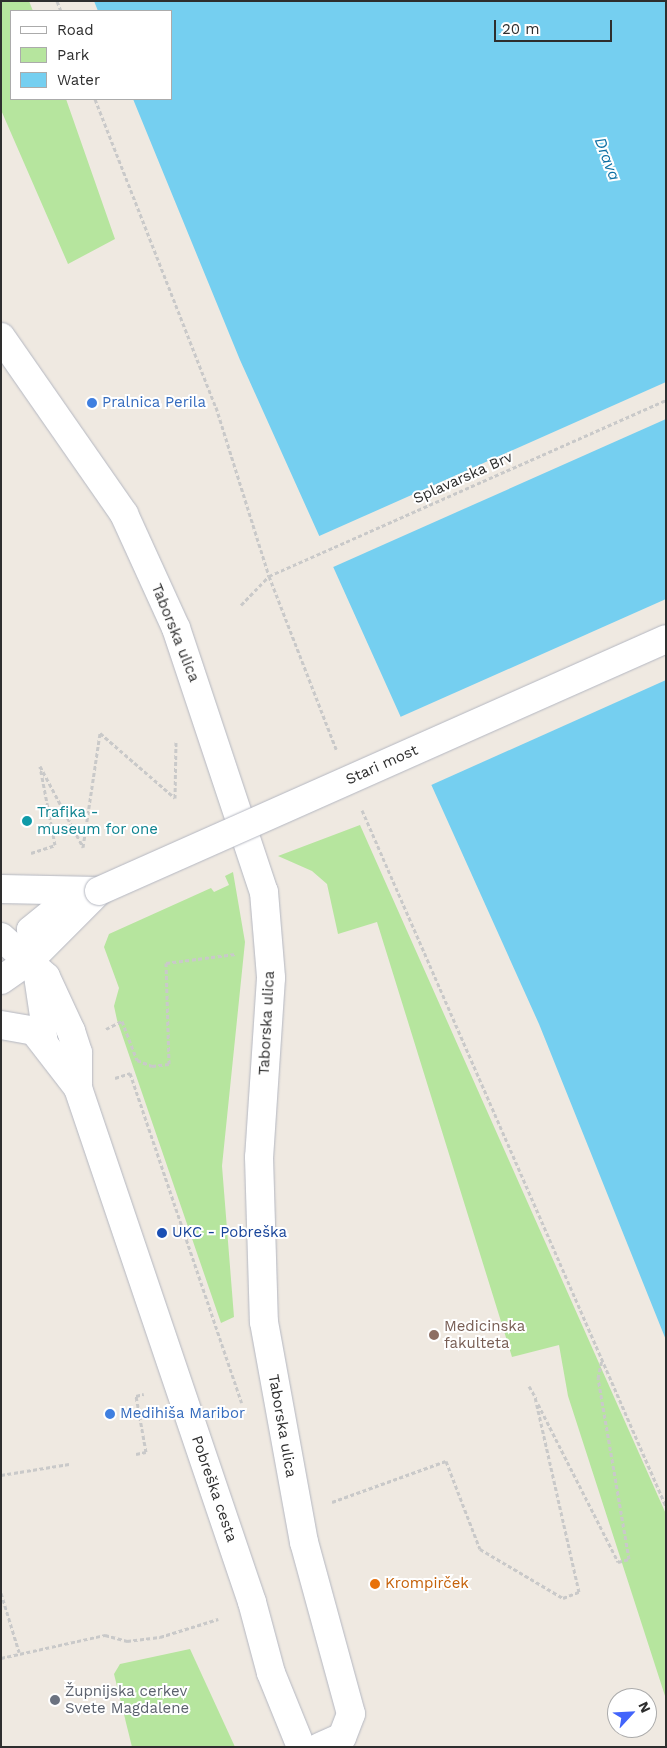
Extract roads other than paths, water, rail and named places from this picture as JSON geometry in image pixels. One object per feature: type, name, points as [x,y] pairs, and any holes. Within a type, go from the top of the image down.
[{"type":"street","name":"Taborska ulica","points":[[1,337],[124,514],[176,628],[213,734],[264,892],[270,950],[259,1157],[263,1302],[299,1514],[350,1714],[342,1737],[320,1747]]},
{"type":"street","name":"Stari most","points":[[99,891],[666,639]]},
{"type":"street","points":[[1,890],[99,891]]},
{"type":"street","points":[[1,980],[30,960],[99,891]]},
{"type":"street","points":[[1,937],[30,960],[46,977],[71,1031],[78,1053],[78,1088]]},
{"type":"street","points":[[1,1025],[34,1031],[46,1043],[78,1088]]},
{"type":"street","name":"Pobreška cesta","points":[[78,1088],[252,1602],[271,1673],[301,1747]]},
{"type":"lane","points":[[30,960],[46,1043]]},
{"type":"water","name":"Drava","points":[[94,1],[666,1],[666,1340],[539,1024],[240,360],[133,100],[172,100],[172,10],[98,10]]},
{"type":"place","name":"Pralnica Perila","points":[[92,403]]},
{"type":"place","name":"Trafika - museum for one","points":[[27,821]]},
{"type":"place","name":"UKC - Pobreška","points":[[162,1233]]},
{"type":"place","name":"Medicinska fakulteta","points":[[434,1335]]},
{"type":"place","name":"Medihiša Maribor","points":[[110,1414]]},
{"type":"place","name":"Krompirček","points":[[375,1584]]},
{"type":"place","name":"Župnijska cerkev Svete Magdalene","points":[[55,1700]]}]
